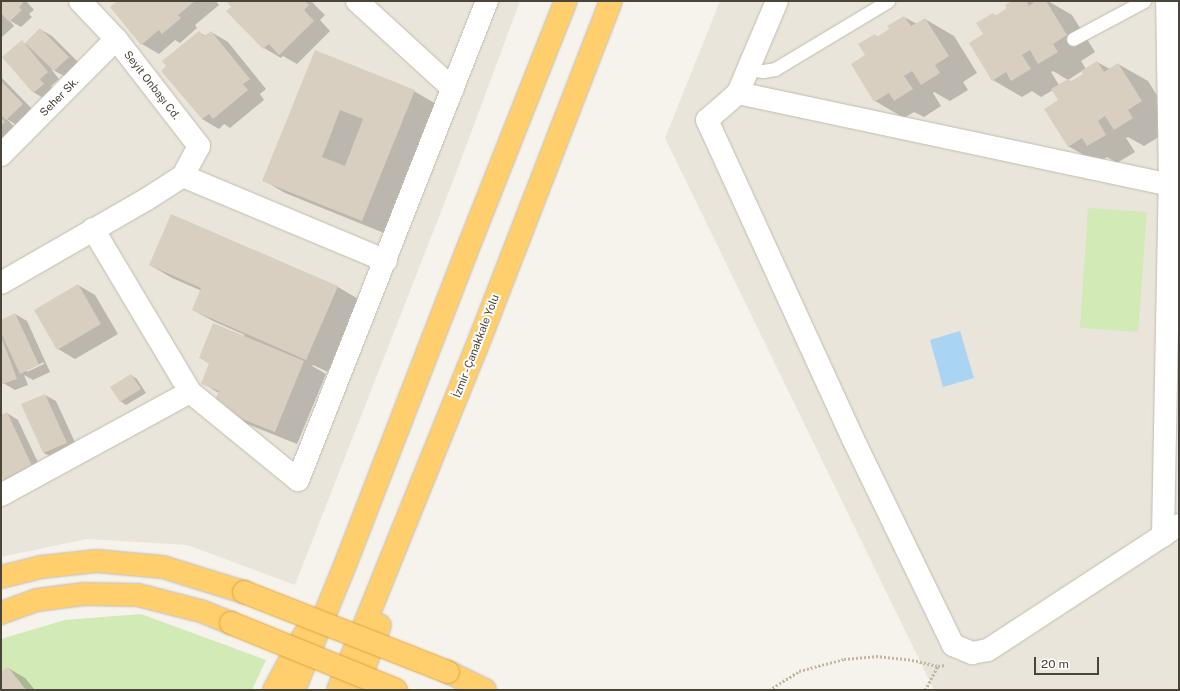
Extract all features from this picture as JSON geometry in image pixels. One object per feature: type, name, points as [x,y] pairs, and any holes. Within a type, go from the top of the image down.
[{"type":"highway","points":[[294,690],[348,560],[466,253],[566,1]]},
{"type":"highway","name":"İzmir - Çanakkale Yolu","points":[[338,690],[476,349],[611,1]]},
{"type":"highway","points":[[356,690],[424,508],[476,349]]},
{"type":"highway","points":[[274,690],[281,674],[348,560]]},
{"type":"highway","points":[[1,578],[41,567],[97,561],[163,567],[244,592],[448,672],[485,690]]},
{"type":"highway","points":[[1,613],[37,600],[84,594],[138,595],[201,611],[396,690]]},
{"type":"street","name":"Seyit Onbaşı Cd.","points":[[80,1],[116,39],[199,146],[183,176]]},
{"type":"street","points":[[357,1],[453,89]]},
{"type":"street","points":[[93,229],[190,392],[298,480],[386,261],[487,1]]},
{"type":"street","points":[[777,1],[738,93],[707,120],[849,432],[953,645],[972,653],[988,650],[1171,530],[1170,186],[1167,1]]},
{"type":"street","name":"Seher Sk.","points":[[1,155],[116,39]]},
{"type":"street","points":[[738,93],[1170,186]]},
{"type":"street","points":[[1,283],[147,199],[183,176],[386,261]]},
{"type":"street","points":[[1,495],[190,392]]},
{"type":"lane","points":[[748,68],[763,71],[775,69],[888,1]]},
{"type":"lane","points":[[1073,39],[1144,1]]},
{"type":"path","points":[[769,690],[799,671],[844,659],[876,656],[912,660],[938,666],[956,664],[972,653]]},
{"type":"path","points":[[925,690],[938,666]]},
{"type":"shaded area","points":[[1,1],[520,1],[455,176],[295,585],[187,545],[87,539],[1,557]]},
{"type":"shaded area","points":[[720,1],[1179,1],[1179,690],[934,690],[665,138]]},
{"type":"green space","points":[[1088,208],[1147,212],[1138,332],[1080,328]]},
{"type":"green space","points":[[141,614],[266,660],[252,690],[1,690],[1,640],[4,638],[65,620]]},
{"type":"water","points":[[960,331],[974,378],[943,387],[930,340]]},
{"type":"building","points":[[1,1],[21,1],[23,3],[19,7],[22,10],[9,22],[1,13]]},
{"type":"building","points":[[117,1],[195,1],[178,15],[181,18],[162,34],[159,30],[141,45],[110,7]]},
{"type":"building","points":[[226,1],[305,1],[309,5],[304,10],[314,21],[279,55],[269,44],[263,49],[226,11],[231,7]]},
{"type":"building","points":[[1012,1],[1026,1],[1029,6],[1036,1],[1046,1],[1067,35],[1053,44],[1058,52],[1038,64],[1030,50],[1022,55],[1031,69],[1011,81],[1006,72],[992,81],[969,43],[983,34],[976,23],[993,13],[995,16],[1007,8],[1005,5]]},
{"type":"building","points":[[904,16],[911,26],[925,18],[949,56],[935,65],[940,73],[921,85],[912,71],[904,76],[913,89],[894,101],[889,93],[874,102],[851,64],[865,55],[858,44],[875,34],[877,37],[889,29],[887,26]]},
{"type":"building","points":[[40,28],[69,57],[54,71],[25,43]]},
{"type":"building","points":[[199,31],[204,36],[211,31],[250,79],[243,84],[248,90],[213,119],[209,114],[202,119],[161,71],[166,66],[162,61]]},
{"type":"building","points":[[22,40],[48,72],[40,79],[44,84],[33,93],[2,57]]},
{"type":"building","points":[[315,50],[415,90],[362,221],[262,181]],"holes":[[[340,110],[363,119],[345,166],[322,157]]]},
{"type":"building","points":[[1097,61],[1104,72],[1118,63],[1142,101],[1128,110],[1133,118],[1114,130],[1105,116],[1098,121],[1106,135],[1087,146],[1082,138],[1068,147],[1044,109],[1058,100],[1051,89],[1068,79],[1070,82],[1083,74],[1081,71]]},
{"type":"building","points":[[1,81],[23,104],[6,120],[1,115]]},
{"type":"building","points":[[1,118],[5,122],[1,126]]},
{"type":"building","points":[[171,214],[338,286],[306,360],[192,310],[201,288],[149,265]]},
{"type":"building","points":[[78,284],[101,324],[57,350],[34,310]]},
{"type":"building","points":[[15,313],[39,365],[20,374],[1,333],[1,320]]},
{"type":"building","points":[[213,323],[304,361],[275,432],[212,407],[219,391],[201,384],[209,363],[199,358]]},
{"type":"building","points":[[1,336],[17,379],[2,384],[1,380]]},
{"type":"building","points":[[131,374],[141,389],[120,402],[110,387]]},
{"type":"building","points":[[45,394],[67,443],[43,453],[21,404]]},
{"type":"building","points":[[7,412],[32,466],[3,480],[1,475],[1,415]]},
{"type":"building","points":[[8,667],[26,690],[1,690],[1,672]]}]
